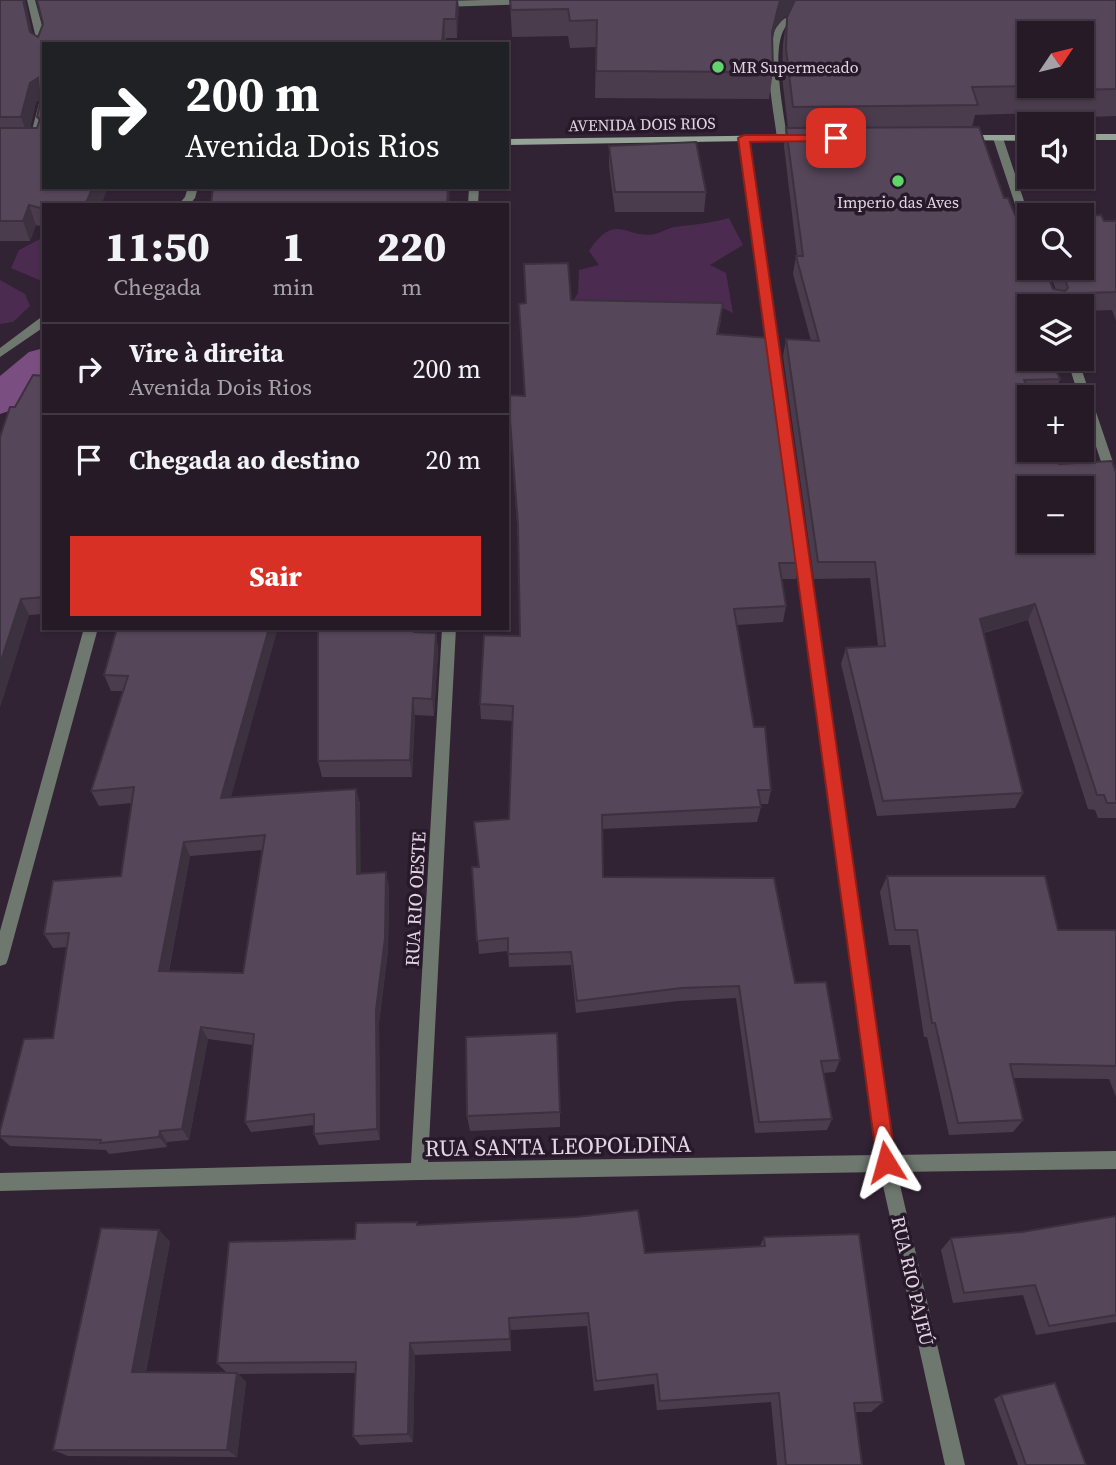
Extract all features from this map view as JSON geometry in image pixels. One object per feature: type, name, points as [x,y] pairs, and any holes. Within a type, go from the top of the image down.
[{"type":"main road","points":[[1094,137],[1116,137]]},
{"type":"main road","name":"AVENIDA DOIS RIOS","points":[[509,142],[809,138]]},
{"type":"main road","points":[[957,138],[1017,138]]},
{"type":"street","points":[[31,0],[42,43]]},
{"type":"street","points":[[425,4],[562,0]]},
{"type":"street","points":[[782,138],[774,52],[781,26],[791,17],[814,11]]},
{"type":"street","points":[[33,142],[42,110]]},
{"type":"street","name":"RUA RIO PAJEÚ","points":[[744,138],[886,1162],[955,1465]]},
{"type":"street","points":[[998,138],[1020,203]]},
{"type":"street","points":[[0,353],[42,322]]},
{"type":"street","points":[[1076,371],[1116,489]]},
{"type":"street","points":[[0,959],[91,630]]},
{"type":"street","name":"RUA RIO OESTE","points":[[419,1171],[449,630]]},
{"type":"street","name":"RUA SANTA LEOPOLDINA","points":[[0,1182],[419,1171],[1116,1160]]},
{"type":"shaded area","points":[[729,218],[743,245],[710,265],[726,273],[733,313],[712,303],[568,310],[578,293],[579,270],[599,265],[589,251],[607,232],[622,229],[645,235],[655,234],[672,228]]},
{"type":"shaded area","points":[[42,238],[42,281],[11,268],[19,250]]},
{"type":"shaded area","points":[[0,280],[25,294],[30,306],[13,322],[0,324]]},
{"type":"building","points":[[0,0],[23,0],[30,32],[38,37],[43,24],[37,0],[457,0],[456,19],[444,19],[442,42],[42,42],[42,189],[92,189],[86,203],[42,203],[42,208],[29,205],[23,221],[0,221],[0,128],[37,128],[40,119],[37,117],[40,103],[38,78],[30,83],[21,117],[0,117]]},
{"type":"building","points":[[510,0],[780,0],[772,32],[773,72],[596,71],[597,20],[570,21],[568,9],[511,10]]},
{"type":"building","points":[[795,0],[1116,0],[1116,89],[1094,90],[1094,21],[1017,21],[1017,86],[972,87],[978,105],[793,107],[786,49],[787,17]]},
{"type":"building","points":[[979,127],[1004,198],[1008,198],[1017,217],[1017,280],[1050,280],[1053,289],[1065,291],[1068,288],[1065,280],[1094,280],[1094,215],[1101,215],[1104,221],[1116,221],[1116,292],[1017,294],[1017,371],[1056,371],[1060,379],[1024,380],[1026,385],[1017,385],[1017,462],[1059,464],[1112,461],[1116,473],[1116,803],[1107,803],[1104,795],[1097,795],[1035,604],[980,619],[1023,793],[883,801],[846,648],[885,646],[875,562],[818,562],[786,339],[819,341],[796,256],[803,256],[786,128]]},
{"type":"building","points":[[696,142],[706,192],[615,192],[609,146]]},
{"type":"building","points":[[213,189],[448,189],[447,203],[211,203]]},
{"type":"building","points":[[568,263],[571,300],[723,303],[717,334],[769,338],[800,563],[779,563],[786,606],[734,609],[754,727],[765,727],[771,790],[758,790],[761,807],[602,815],[603,877],[774,878],[795,983],[826,982],[840,1060],[821,1061],[832,1119],[759,1122],[739,986],[681,988],[577,1001],[571,952],[508,954],[508,938],[477,941],[472,867],[479,867],[474,822],[509,819],[513,706],[480,704],[484,635],[520,636],[518,524],[509,395],[525,396],[519,304],[526,303],[524,264]]},
{"type":"building","points":[[33,375],[42,376],[42,597],[21,599],[0,664],[0,437],[10,407],[15,407]]},
{"type":"building","points":[[116,630],[268,630],[221,798],[356,789],[357,874],[386,872],[385,938],[376,1010],[377,1129],[314,1134],[314,1114],[245,1122],[254,1034],[201,1027],[182,1129],[160,1131],[159,1137],[100,1143],[101,1140],[0,1136],[24,1039],[53,1038],[69,933],[44,934],[53,881],[121,876],[134,787],[91,791],[128,676],[104,675]],"holes":[[[265,835],[243,973],[159,971],[184,842]]]},
{"type":"building","points":[[318,630],[414,630],[436,633],[432,699],[413,698],[410,760],[318,761]]},
{"type":"building","points":[[887,876],[1045,876],[1058,930],[1116,930],[1116,1066],[1010,1064],[1023,1120],[958,1123],[935,1023],[932,1023],[917,930],[895,930]]},
{"type":"building","points":[[557,1033],[560,1112],[467,1116],[466,1037]]},
{"type":"building","points":[[638,1210],[645,1253],[765,1246],[764,1237],[859,1234],[883,1402],[854,1403],[862,1465],[786,1465],[779,1393],[660,1401],[657,1374],[596,1381],[588,1313],[509,1318],[510,1339],[410,1343],[408,1434],[353,1436],[356,1362],[217,1363],[229,1242],[355,1239],[356,1223],[417,1222],[417,1225],[576,1217]]},
{"type":"building","points":[[1116,1216],[1116,1315],[1049,1326],[1035,1285],[964,1293],[951,1238],[1022,1232]]},
{"type":"building","points":[[101,1228],[159,1230],[132,1372],[237,1373],[227,1450],[53,1450]]},
{"type":"building","points":[[1055,1383],[1086,1465],[1026,1465],[1001,1395]]},
{"type":"waterway","points":[[0,399],[42,364]]},
{"type":"place","name":"MR Supermecado","points":[[718,67]]},
{"type":"place","name":"Imperio das Aves","points":[[898,181]]},
{"type":"route","points":[[836,138],[744,138],[886,1162]]}]
